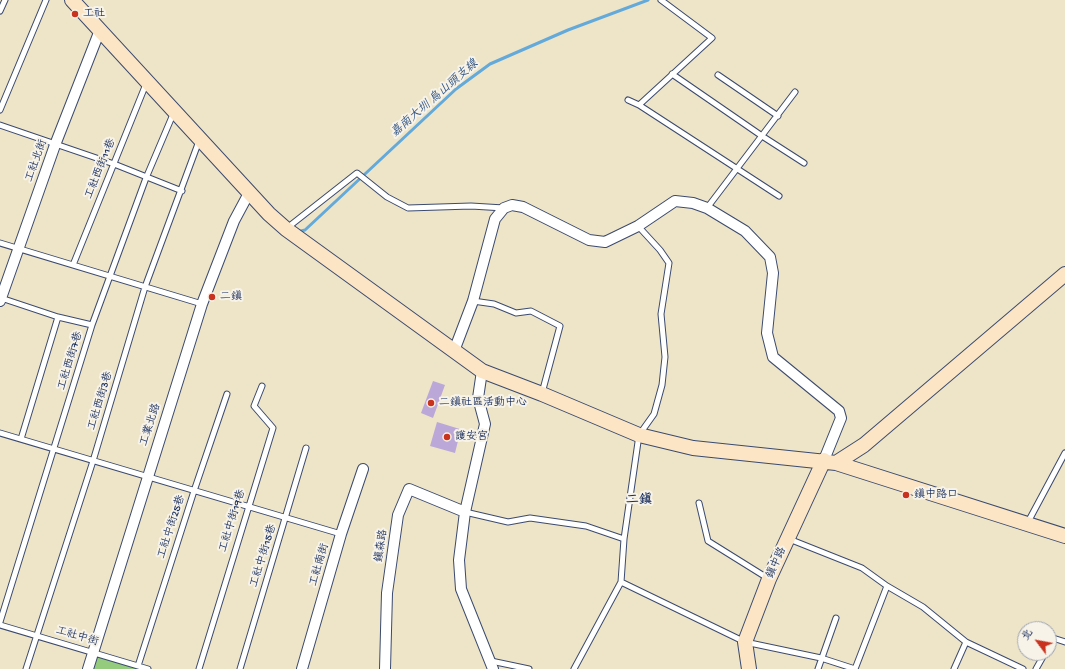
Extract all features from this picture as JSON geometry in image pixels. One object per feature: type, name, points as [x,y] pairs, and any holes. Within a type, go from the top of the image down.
[{"type":"street","points":[[72,0],[249,193],[286,229],[482,371],[542,394],[639,435],[693,448],[830,461],[1065,536]]},
{"type":"street","name":"工社北街","points":[[1,300],[55,145],[100,30]]},
{"type":"street","name":"工業北路","points":[[88,669],[202,304],[234,221],[249,193]]},
{"type":"street","points":[[454,351],[473,301],[495,219],[504,208],[512,204],[523,207],[589,240],[605,242],[638,226],[675,202],[693,203],[707,208],[745,231],[770,257],[773,273],[767,333],[773,357],[838,412],[841,418],[830,461]]},
{"type":"street","points":[[830,461],[864,445],[1065,274]]},
{"type":"street","points":[[482,371],[478,398],[484,424],[465,512],[459,560],[461,589],[492,665]]},
{"type":"street","name":"鎮中路","points":[[749,669],[745,642],[769,579],[787,538],[830,461]]},
{"type":"street","name":"工社南街","points":[[302,669],[341,534],[363,469]]},
{"type":"street","name":"鎮森路","points":[[385,669],[387,593],[398,515],[409,489],[465,512]]},
{"type":"lane","points":[[0,11],[5,0]]},
{"type":"lane","points":[[0,110],[46,0]]},
{"type":"lane","points":[[639,105],[712,38],[661,0]]},
{"type":"lane","points":[[672,74],[762,136],[804,162]]},
{"type":"lane","points":[[718,75],[778,116]]},
{"type":"lane","name":"工社西街11巷","points":[[73,265],[147,81]]},
{"type":"lane","points":[[707,208],[795,92]]},
{"type":"lane","points":[[628,100],[639,105],[779,196]]},
{"type":"lane","name":"工社西街7巷","points":[[0,622],[55,449],[92,325],[146,178],[174,111]]},
{"type":"lane","points":[[0,125],[114,164],[146,178],[182,191]]},
{"type":"lane","name":"工社西街3巷","points":[[26,669],[93,461],[145,287],[200,140]]},
{"type":"lane","points":[[286,229],[357,173],[387,197],[408,208],[471,206],[504,208]]},
{"type":"lane","points":[[574,669],[622,582],[624,539],[639,435],[654,414],[662,385],[665,357],[661,314],[669,263],[660,250],[638,226]]},
{"type":"lane","points":[[0,243],[202,304]]},
{"type":"lane","points":[[1,300],[58,317],[92,325]]},
{"type":"lane","points":[[473,301],[494,304],[516,313],[531,311],[560,326],[542,394]]},
{"type":"lane","points":[[21,439],[58,317]]},
{"type":"lane","name":"工社中街19巷","points":[[199,669],[273,428],[254,406],[262,386]]},
{"type":"lane","name":"工社中街25巷","points":[[138,666],[227,394]]},
{"type":"lane","points":[[0,433],[341,534]]},
{"type":"lane","name":"工社中街15巷","points":[[240,669],[306,448]]},
{"type":"lane","points":[[1027,524],[1065,453]]},
{"type":"lane","points":[[699,503],[708,541],[769,579]]},
{"type":"lane","points":[[465,512],[508,522],[530,518],[586,526],[624,539]]},
{"type":"lane","points":[[787,538],[862,568],[887,586],[923,607],[966,642],[1023,669]]},
{"type":"lane","points":[[622,582],[745,642],[821,658],[855,669],[887,586]]},
{"type":"lane","points":[[818,669],[836,618]]},
{"type":"lane","name":"工社中街","points":[[0,625],[148,669]]},
{"type":"lane","points":[[954,669],[966,642]]},
{"type":"lane","points":[[492,665],[529,669]]},
{"type":"green space","points":[[93,653],[148,669],[88,669]]},
{"type":"building","name":"二鎮社區活動中心","points":[[433,381],[445,385],[433,418],[421,413]]},
{"type":"building","name":"護安宮","points":[[437,422],[476,434],[476,436],[459,437],[455,453],[430,446]]},
{"type":"waterway","name":"嘉南大圳 烏山頭支線","points":[[301,231],[305,230],[456,89],[490,64],[568,30],[648,0]]},
{"type":"place","name":"工社","points":[[75,14]]},
{"type":"place","name":"二鎮","points":[[212,297]]},
{"type":"place","name":"二鎮社區活動中心","points":[[431,403]]},
{"type":"place","name":"護安宮","points":[[447,437]]},
{"type":"place","name":"鎮中路口","points":[[906,495]]},
{"type":"district","name":"二鎮","points":[[639,501]]}]
